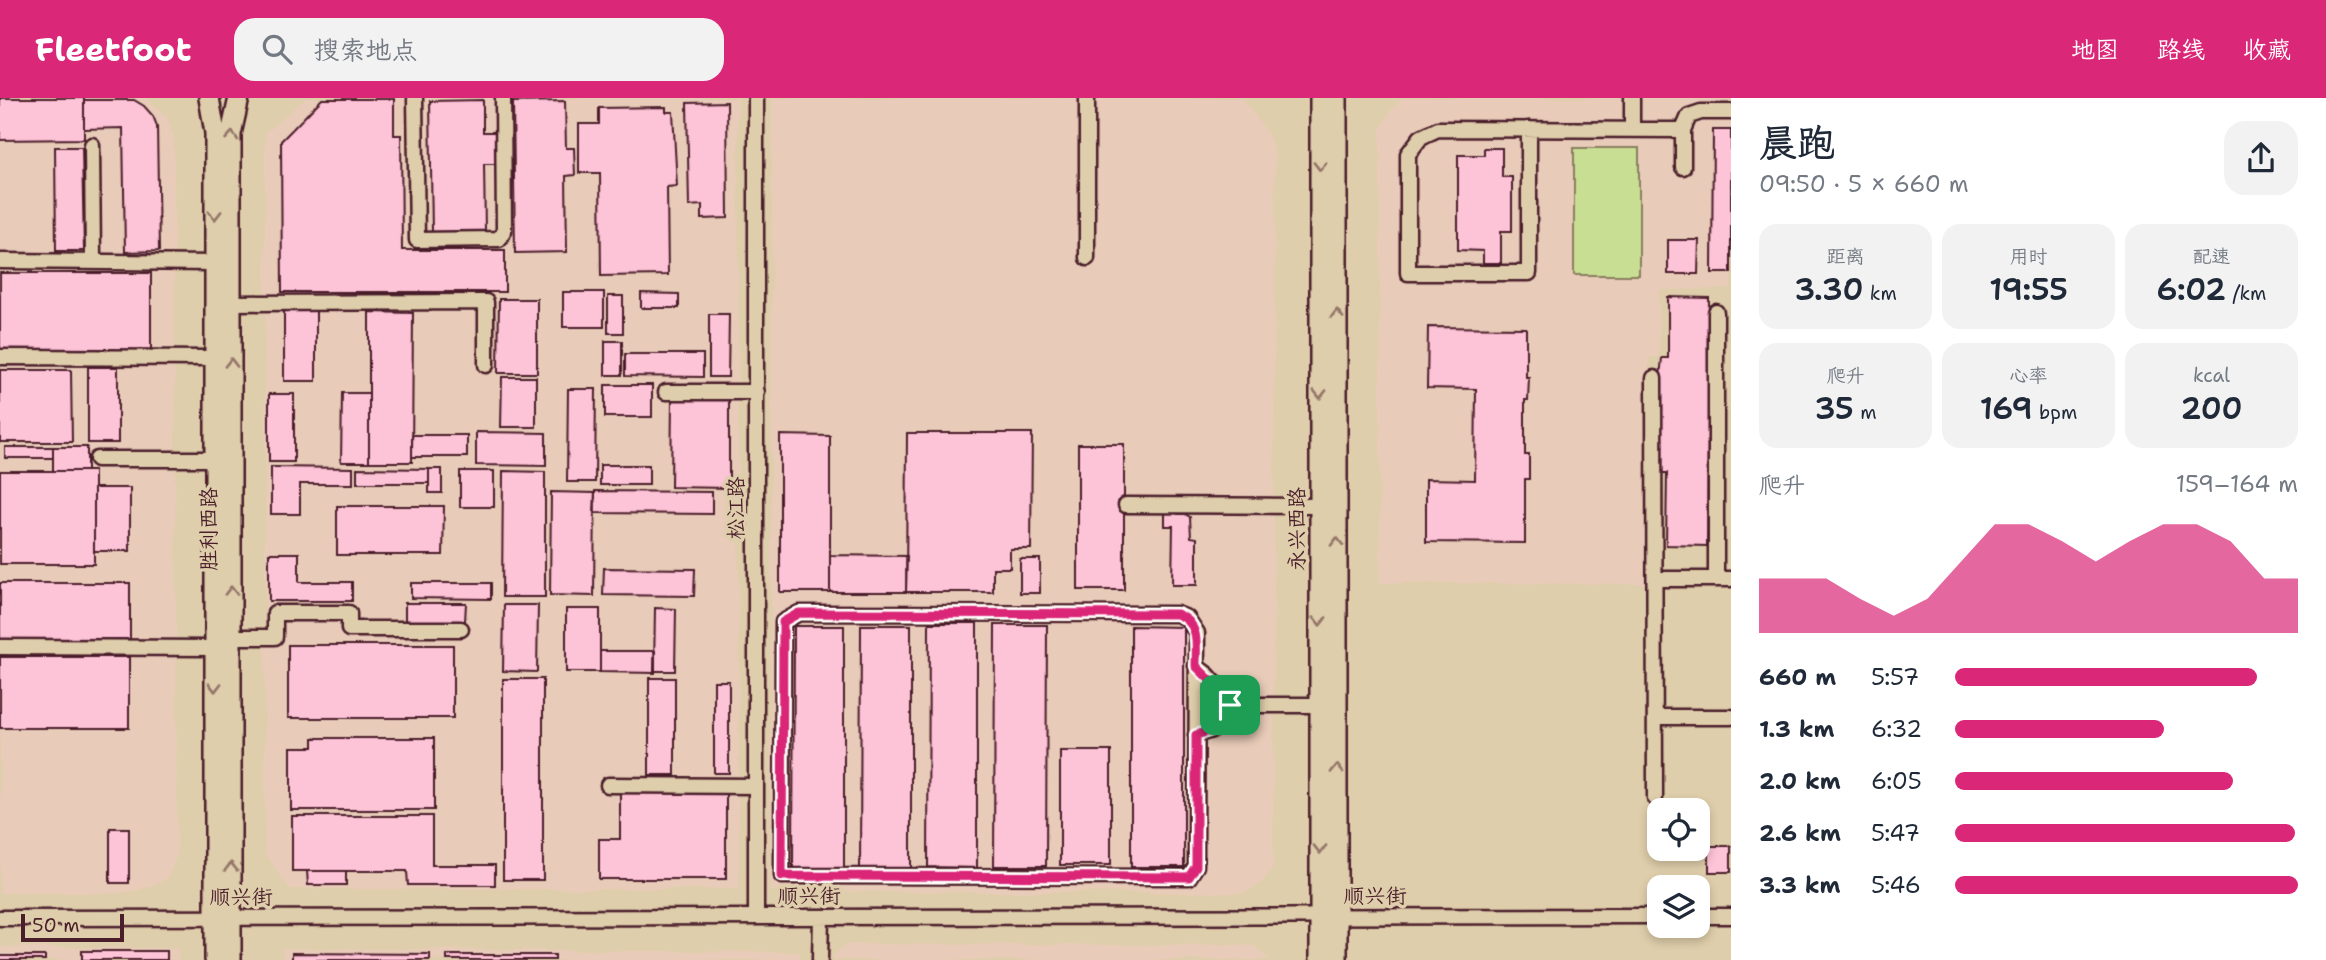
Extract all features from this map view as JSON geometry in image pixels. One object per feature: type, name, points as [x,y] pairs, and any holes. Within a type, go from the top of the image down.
[{"type":"main road","name":"胜利西路","points":[[209,98],[215,133],[215,459],[223,642]]},
{"type":"main road","name":"胜利西路","points":[[215,960],[223,918],[223,642],[231,303],[231,134],[239,98]]},
{"type":"main road","name":"永兴西路","points":[[1321,98],[1320,705],[1329,917],[1337,960]]},
{"type":"main road","name":"永兴西路","points":[[1321,960],[1329,917],[1337,98]]},
{"type":"main road","name":"胜利西路","points":[[223,918],[232,960]]},
{"type":"street","points":[[415,98],[417,240],[499,239],[504,231],[503,98]]},
{"type":"street","name":"松江路","points":[[756,98],[756,917]]},
{"type":"street","points":[[1087,98],[1087,258]]},
{"type":"street","points":[[1632,98],[1632,130]]},
{"type":"street","points":[[1683,167],[1683,130],[1689,116],[1701,112],[1731,112]]},
{"type":"street","points":[[1529,129],[1529,273],[1408,273],[1408,154],[1421,137],[1438,129],[1529,129],[1683,130]]},
{"type":"street","points":[[92,145],[93,262]]},
{"type":"street","points":[[0,261],[215,263]]},
{"type":"street","points":[[231,303],[486,302],[486,365]]},
{"type":"street","points":[[1655,579],[1723,579],[1716,312]]},
{"type":"street","points":[[0,357],[215,358]]},
{"type":"street","points":[[1654,378],[1655,798]]},
{"type":"street","points":[[666,391],[757,393]]},
{"type":"street","points":[[97,459],[215,459]]},
{"type":"street","points":[[1126,505],[1320,506]]},
{"type":"street","points":[[0,647],[223,642],[275,637],[275,613],[349,613],[349,629],[460,629]]},
{"type":"street","points":[[799,613],[1177,614],[1187,618],[1196,634],[1196,666],[1196,866],[1189,877],[782,876],[783,622],[799,613]]},
{"type":"street","points":[[1196,666],[1219,686],[1230,700],[1230,712],[1224,723],[1196,735]]},
{"type":"street","points":[[1230,705],[1320,705]]},
{"type":"street","points":[[1654,717],[1731,717]]},
{"type":"street","points":[[608,785],[756,786]]},
{"type":"street","name":"顺兴街","points":[[0,918],[1647,916]]},
{"type":"street","points":[[1710,916],[1731,916]]},
{"type":"street","points":[[820,960],[821,917]]},
{"type":"shaded area","points":[[0,98],[146,98],[167,117],[174,137],[177,855],[167,879],[140,890],[119,893],[0,893]]},
{"type":"shaded area","points":[[306,98],[738,98],[739,889],[290,889],[265,854],[265,133]]},
{"type":"shaded area","points":[[772,98],[1242,98],[1267,132],[1275,154],[1273,866],[1262,883],[1244,893],[770,891]]},
{"type":"shaded area","points":[[1402,98],[1731,98],[1731,289],[1659,290],[1659,357],[1649,358],[1649,584],[1380,583],[1380,130],[1389,113]]},
{"type":"shaded area","points":[[849,944],[1243,945],[1255,946],[1269,960],[833,960],[833,956],[841,948]]},
{"type":"shaded area","points":[[0,947],[178,948],[178,960],[0,960]]},
{"type":"shaded area","points":[[283,948],[800,952],[800,960],[283,960]]},
{"type":"green space","points":[[1574,148],[1639,148],[1639,275],[1574,275]]},
{"type":"building","points":[[0,98],[84,98],[84,139],[0,140]]},
{"type":"building","points":[[322,99],[394,99],[394,135],[401,135],[402,250],[505,250],[505,292],[282,292],[281,141]]},
{"type":"building","points":[[84,100],[134,100],[153,116],[157,126],[159,251],[125,252],[123,128],[84,129]]},
{"type":"building","points":[[483,100],[483,132],[497,132],[497,164],[484,164],[485,231],[432,232],[430,101]]},
{"type":"building","points":[[565,101],[566,148],[574,148],[575,175],[566,176],[567,252],[515,253],[513,102]]},
{"type":"building","points":[[727,102],[728,218],[702,219],[702,205],[689,206],[687,103]]},
{"type":"building","points":[[666,107],[666,112],[673,112],[677,186],[667,187],[668,275],[601,276],[600,173],[579,173],[579,124],[599,124],[599,108]]},
{"type":"building","points":[[1713,130],[1731,130],[1731,273],[1712,273]]},
{"type":"building","points":[[55,147],[82,147],[84,251],[56,251]]},
{"type":"building","points":[[1484,148],[1502,148],[1502,177],[1512,177],[1512,231],[1501,231],[1501,263],[1483,263],[1483,251],[1458,250],[1458,155],[1484,155]]},
{"type":"building","points":[[1668,240],[1699,240],[1698,274],[1668,274]]},
{"type":"building","points":[[0,273],[151,273],[151,351],[0,351]]},
{"type":"building","points":[[563,292],[604,292],[604,327],[563,327]]},
{"type":"building","points":[[641,293],[679,294],[679,308],[641,308]]},
{"type":"building","points":[[608,296],[623,296],[623,333],[608,333]]},
{"type":"building","points":[[1668,297],[1709,298],[1707,546],[1666,545],[1667,473],[1661,473],[1656,416],[1662,358],[1668,358]]},
{"type":"building","points":[[499,299],[537,299],[537,373],[498,373]]},
{"type":"building","points":[[284,310],[316,311],[316,381],[284,381]]},
{"type":"building","points":[[369,312],[413,313],[412,462],[369,462]]},
{"type":"building","points":[[709,314],[729,314],[728,377],[709,377]]},
{"type":"building","points":[[1428,327],[1526,328],[1526,377],[1529,377],[1528,400],[1525,400],[1525,455],[1529,455],[1529,479],[1525,479],[1525,543],[1426,542],[1426,479],[1475,480],[1476,389],[1427,388]]},
{"type":"building","points":[[605,341],[622,341],[622,375],[605,375]]},
{"type":"building","points":[[625,354],[703,354],[703,377],[625,376]]},
{"type":"building","points":[[88,367],[118,367],[118,443],[88,443]]},
{"type":"building","points":[[0,370],[71,370],[72,442],[0,442]]},
{"type":"building","points":[[502,377],[536,377],[536,427],[501,427]]},
{"type":"building","points":[[605,385],[652,385],[652,417],[605,417]]},
{"type":"building","points":[[568,389],[596,389],[595,482],[567,482]]},
{"type":"building","points":[[342,393],[369,393],[369,462],[341,462]]},
{"type":"building","points":[[269,394],[294,394],[294,462],[269,462]]},
{"type":"building","points":[[672,399],[729,399],[729,488],[671,487]]},
{"type":"building","points":[[476,432],[546,433],[546,466],[476,465]]},
{"type":"building","points":[[907,433],[1032,433],[1031,549],[1010,549],[1010,568],[993,568],[993,592],[906,592]]},
{"type":"building","points":[[412,435],[467,435],[467,457],[412,457]]},
{"type":"building","points":[[780,435],[830,436],[830,592],[780,592]]},
{"type":"building","points":[[1078,444],[1124,444],[1124,590],[1078,590]]},
{"type":"building","points":[[5,447],[53,447],[53,458],[5,458]]},
{"type":"building","points":[[53,447],[87,447],[87,471],[53,471]]},
{"type":"building","points":[[600,465],[649,465],[649,485],[600,485]]},
{"type":"building","points":[[271,467],[353,468],[353,484],[300,484],[300,514],[271,514]]},
{"type":"building","points":[[357,468],[429,469],[429,483],[357,483]]},
{"type":"building","points":[[429,469],[442,469],[442,493],[429,493]]},
{"type":"building","points":[[0,471],[94,471],[94,564],[0,564]]},
{"type":"building","points":[[460,471],[494,471],[494,507],[460,507]]},
{"type":"building","points":[[503,471],[545,472],[545,597],[502,597]]},
{"type":"building","points":[[94,488],[130,488],[130,551],[94,551]]},
{"type":"building","points":[[595,491],[712,492],[712,514],[594,513]]},
{"type":"building","points":[[551,492],[595,493],[594,596],[550,595]]},
{"type":"building","points":[[337,506],[444,506],[443,555],[337,555]]},
{"type":"building","points":[[1165,511],[1178,511],[1178,514],[1190,517],[1191,537],[1197,538],[1197,585],[1172,585],[1173,526],[1165,526]]},
{"type":"building","points":[[269,553],[299,553],[299,582],[352,582],[352,601],[269,601]]},
{"type":"building","points":[[830,555],[907,556],[906,592],[830,592]]},
{"type":"building","points":[[1020,559],[1040,559],[1040,593],[1020,593]]},
{"type":"building","points":[[604,568],[695,569],[694,596],[603,595]]},
{"type":"building","points":[[0,583],[130,583],[130,639],[0,639]]},
{"type":"building","points":[[411,583],[491,583],[491,599],[411,598]]},
{"type":"building","points":[[405,603],[466,603],[465,621],[405,621]]},
{"type":"building","points":[[504,605],[538,605],[537,672],[503,671]]},
{"type":"building","points":[[655,608],[676,609],[675,671],[654,671]]},
{"type":"building","points":[[566,609],[600,609],[600,672],[566,672]]},
{"type":"building","points":[[929,623],[977,623],[977,868],[928,867]]},
{"type":"building","points":[[861,625],[911,625],[911,868],[860,868]]},
{"type":"building","points":[[995,625],[1047,625],[1046,866],[994,866]]},
{"type":"building","points":[[794,626],[844,626],[844,868],[793,868]]},
{"type":"building","points":[[1131,626],[1184,627],[1184,867],[1131,867]]},
{"type":"building","points":[[288,645],[453,645],[453,718],[288,718]]},
{"type":"building","points":[[600,651],[655,651],[655,673],[600,672]]},
{"type":"building","points":[[0,657],[129,657],[129,728],[0,728]]},
{"type":"building","points":[[649,678],[675,678],[675,775],[649,775]]},
{"type":"building","points":[[503,679],[543,679],[543,880],[503,880]]},
{"type":"building","points":[[714,681],[729,681],[729,773],[714,773]]},
{"type":"building","points":[[313,738],[434,738],[434,810],[291,810],[291,747],[313,747]]},
{"type":"building","points":[[1060,751],[1111,751],[1111,865],[1060,865]]},
{"type":"building","points":[[620,793],[726,793],[726,879],[599,879],[599,839],[620,839]]},
{"type":"building","points":[[292,816],[432,816],[432,865],[495,865],[495,885],[408,885],[407,871],[292,871]]},
{"type":"building","points":[[110,828],[129,828],[129,883],[110,883]]},
{"type":"building","points":[[1710,846],[1731,846],[1731,872],[1709,872]]},
{"type":"building","points":[[307,871],[346,871],[346,885],[308,885]]},
{"type":"building","points":[[82,951],[167,951],[167,960],[82,960]]},
{"type":"building","points":[[292,953],[430,954],[430,960],[292,960]]},
{"type":"building","points":[[447,955],[555,955],[555,960],[447,960]]},
{"type":"building","points":[[0,956],[45,956],[45,960],[0,960]]},
{"type":"route","points":[[799,613],[1177,614],[1192,623],[1196,634],[1196,666],[1219,686],[1230,700],[1230,705],[1229,717],[1224,723],[1196,735],[1196,866],[1189,877],[782,876],[783,622],[799,613]]}]
